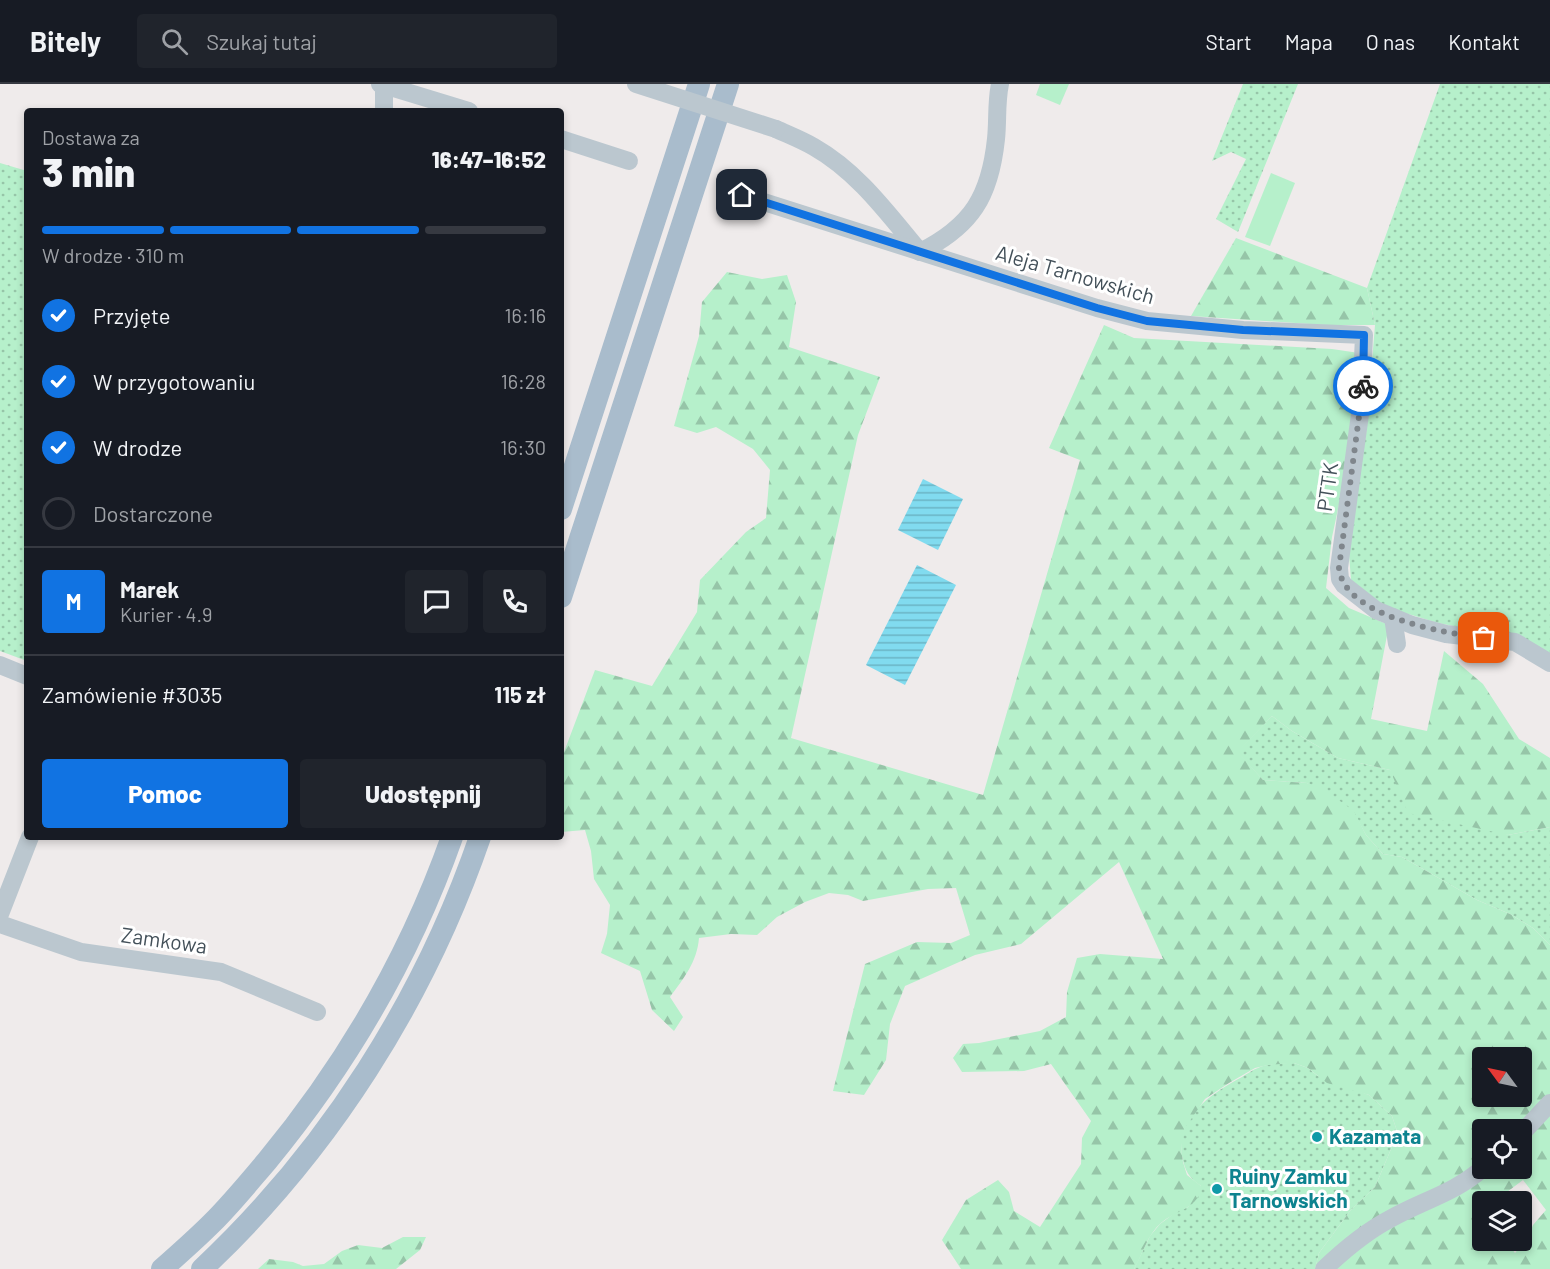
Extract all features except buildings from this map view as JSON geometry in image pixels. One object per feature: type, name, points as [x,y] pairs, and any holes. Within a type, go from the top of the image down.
[{"type":"main road","points":[[564,500],[699,84]]},
{"type":"main road","points":[[564,588],[728,84]]},
{"type":"main road","points":[[162,1269],[213,1222],[249,1182],[324,1087],[362,1029],[397,968],[451,840]]},
{"type":"main road","points":[[202,1269],[236,1237],[273,1195],[349,1099],[390,1034],[431,958],[464,883],[479,840]]},
{"type":"street","points":[[636,84],[776,129],[815,147],[846,170],[880,204],[920,252],[953,233],[973,212],[989,182],[996,139],[997,98],[1000,84]]},
{"type":"street","points":[[384,108],[382,85],[458,108]]},
{"type":"street","points":[[564,140],[629,161]]},
{"type":"street","name":"Aleja Tarnowskich","points":[[742,195],[1087,305],[1147,321],[1243,330],[1364,335]]},
{"type":"street","name":"PTTK","points":[[1364,335],[1361,407],[1339,568],[1340,579],[1351,592],[1376,610],[1412,625],[1446,634],[1515,642],[1550,663]]},
{"type":"street","points":[[1393,617],[1396,644]]},
{"type":"street","points":[[0,665],[24,675]]},
{"type":"street","points":[[0,914],[29,840]]},
{"type":"street","name":"Zamkowa","points":[[0,924],[81,952],[221,972],[317,1012]]},
{"type":"street","points":[[1532,1122],[1550,1103]]},
{"type":"street","points":[[1324,1269],[1348,1246],[1390,1218],[1441,1196],[1472,1178]]},
{"type":"green space","points":[[1040,84],[1069,84],[1060,105],[1036,95]]},
{"type":"green space","points":[[1243,84],[1298,84],[1238,232],[1216,219],[1246,159],[1231,152],[1212,161]]},
{"type":"green space","points":[[1440,84],[1550,84],[1550,660],[1529,641],[1438,623],[1382,606],[1351,580],[1348,541],[1366,434],[1375,325],[1367,288]]},
{"type":"green space","points":[[0,163],[24,170],[24,660],[0,651]]},
{"type":"green space","points":[[1271,173],[1295,183],[1270,246],[1245,237]]},
{"type":"green space","points":[[1236,238],[1367,288],[1375,325],[1325,325],[1191,316]]},
{"type":"green space","points":[[727,272],[762,279],[787,275],[796,302],[789,347],[880,377],[858,435],[791,738],[983,795],[1080,460],[1049,448],[1104,325],[1134,338],[1332,349],[1359,353],[1343,486],[1332,537],[1326,588],[1349,608],[1389,625],[1371,719],[1427,731],[1444,651],[1483,684],[1519,739],[1550,758],[1550,827],[1508,835],[1408,813],[1390,770],[1338,758],[1292,731],[1272,716],[1238,752],[1263,780],[1307,783],[1323,789],[1354,811],[1366,835],[1383,854],[1402,857],[1477,900],[1510,914],[1533,928],[1550,945],[1550,1269],[1315,1269],[1319,1253],[1350,1211],[1375,1187],[1397,1131],[1392,1116],[1369,1095],[1327,1083],[1308,1068],[1294,1063],[1255,1068],[1205,1099],[1185,1128],[1181,1148],[1187,1175],[1201,1186],[1200,1193],[1192,1204],[1156,1228],[1134,1269],[961,1269],[942,1240],[966,1200],[998,1180],[1009,1192],[1014,1211],[1040,1227],[1081,1164],[1082,1138],[1091,1121],[1051,1064],[1024,1071],[962,1072],[953,1058],[963,1044],[1040,1031],[1066,1017],[1067,992],[1077,958],[1100,954],[1163,959],[1119,862],[1021,944],[975,955],[905,986],[890,1024],[886,1060],[864,1095],[833,1091],[865,964],[917,942],[951,943],[970,935],[956,888],[928,889],[863,901],[848,895],[829,893],[805,902],[777,917],[757,935],[731,934],[699,938],[693,962],[670,997],[683,1017],[674,1031],[652,1010],[640,971],[601,953],[607,934],[610,905],[594,879],[591,851],[585,830],[564,832],[564,752],[595,670],[652,686],[697,612],[700,580],[746,532],[766,518],[770,470],[753,449],[716,427],[697,433],[674,426],[699,336],[702,302]]},
{"type":"green space","points":[[1272,716],[1292,731],[1338,758],[1390,770],[1508,835],[1550,827],[1550,945],[1533,928],[1510,914],[1477,900],[1402,857],[1383,854],[1366,835],[1353,811],[1307,783],[1263,780],[1237,752]]},
{"type":"green space","points":[[1294,1063],[1308,1068],[1318,1076],[1369,1095],[1392,1116],[1397,1131],[1375,1187],[1350,1211],[1319,1253],[1315,1269],[1134,1269],[1150,1236],[1160,1224],[1176,1212],[1188,1207],[1201,1186],[1188,1174],[1182,1156],[1181,1142],[1190,1118],[1208,1099],[1254,1070],[1271,1064]]},
{"type":"green space","points":[[403,1237],[426,1237],[420,1250],[396,1269],[258,1269],[269,1259],[293,1262],[303,1266],[324,1264],[342,1251],[358,1245],[382,1248]]},
{"type":"water","points":[[923,479],[963,499],[938,550],[898,530]]},
{"type":"water","points":[[917,565],[956,585],[905,685],[866,665]]},
{"type":"way so far","points":[[1363,386],[1339,568],[1340,579],[1351,592],[1376,610],[1412,625],[1446,634],[1484,638]]},
{"type":"place","name":"Kazamata","points":[[1317,1137]]},
{"type":"place","name":"Ruiny Zamku Tarnowskich","points":[[1217,1189]]},
{"type":"route","points":[[742,195],[1097,308],[1147,321],[1243,330],[1364,335],[1363,386]]}]
